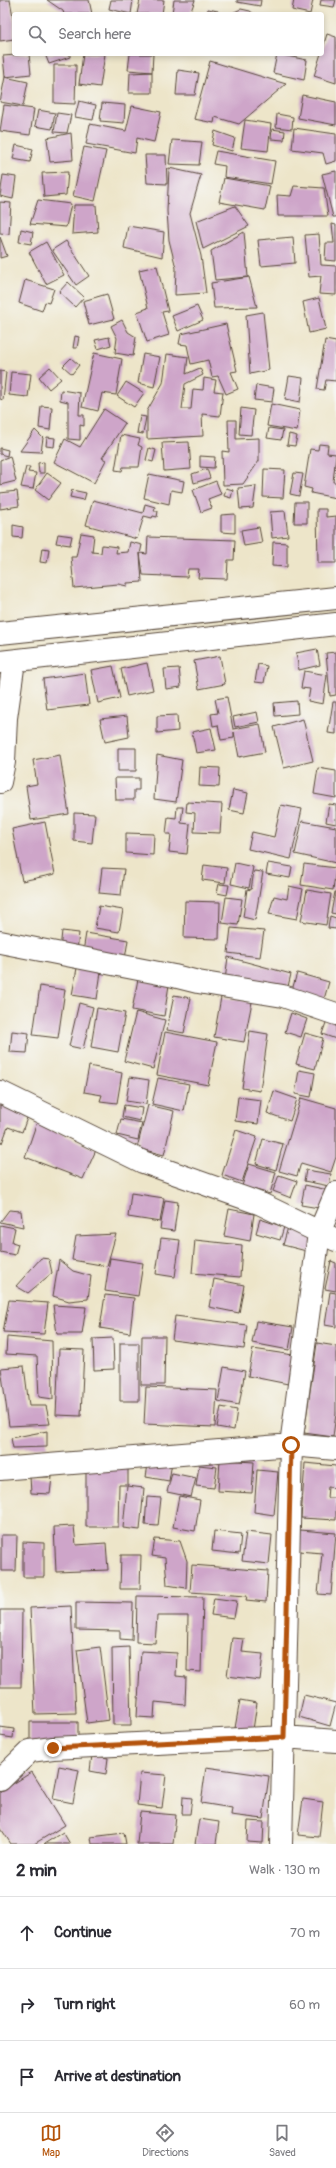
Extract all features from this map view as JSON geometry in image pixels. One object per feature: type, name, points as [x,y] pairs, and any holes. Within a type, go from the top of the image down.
[{"type":"street","points":[[5,631],[336,598]]},
{"type":"street","points":[[0,782],[4,762],[7,661],[336,624]]},
{"type":"street","points":[[0,942],[198,982],[283,996],[336,1014]]},
{"type":"street","points":[[0,1092],[143,1162],[261,1204],[328,1236]]},
{"type":"street","points":[[280,1844],[291,1445],[336,1193]]},
{"type":"street","points":[[0,1469],[291,1445],[336,1449]]},
{"type":"street","points":[[0,1780],[8,1765],[30,1751],[53,1748],[284,1737],[336,1741]]},
{"type":"building","points":[[0,0],[10,0],[12,12],[12,39],[0,41]]},
{"type":"building","points":[[47,0],[89,0],[92,12],[63,12]]},
{"type":"building","points":[[111,0],[133,0],[131,12],[122,12],[109,9]]},
{"type":"building","points":[[140,0],[164,0],[162,12],[137,12]]},
{"type":"building","points":[[174,0],[195,0],[191,12],[172,12]]},
{"type":"building","points":[[237,0],[261,0],[260,6],[237,2]]},
{"type":"building","points":[[294,0],[313,0],[310,12],[292,10]]},
{"type":"building","points":[[321,0],[336,0],[334,7],[320,5]]},
{"type":"building","points":[[208,9],[218,11],[218,12],[207,12]]},
{"type":"building","points":[[241,9],[251,12],[234,12]]},
{"type":"building","points":[[327,34],[336,37],[336,83],[314,76],[320,56],[324,56],[324,44]]},
{"type":"building","points":[[3,56],[29,56],[31,74],[5,77]]},
{"type":"building","points":[[46,56],[70,56],[70,57],[49,64]]},
{"type":"building","points":[[83,56],[105,56],[100,87],[79,84]]},
{"type":"building","points":[[130,56],[153,56],[152,72],[128,70]]},
{"type":"building","points":[[277,56],[287,56],[307,60],[304,80],[273,73]]},
{"type":"building","points":[[210,61],[286,84],[239,124],[215,117],[214,123],[194,119]]},
{"type":"building","points":[[54,65],[76,65],[75,104],[54,103]]},
{"type":"building","points":[[178,70],[199,73],[195,95],[176,95]]},
{"type":"building","points":[[152,72],[152,93],[129,93],[130,73]]},
{"type":"building","points":[[5,77],[28,82],[23,106],[0,102]]},
{"type":"building","points":[[302,95],[336,102],[336,125],[298,118]]},
{"type":"building","points":[[79,101],[96,105],[93,120],[75,117]]},
{"type":"building","points":[[102,103],[125,105],[124,123],[100,121]]},
{"type":"building","points":[[4,105],[34,109],[30,135],[0,131]]},
{"type":"building","points":[[132,106],[161,112],[154,142],[137,138],[135,153],[86,144],[90,124],[126,131]]},
{"type":"building","points":[[38,110],[55,113],[52,129],[35,126]]},
{"type":"building","points":[[57,113],[71,115],[67,133],[54,132]]},
{"type":"building","points":[[277,114],[293,117],[292,129],[276,127]]},
{"type":"building","points":[[245,120],[271,124],[268,151],[241,148]]},
{"type":"building","points":[[294,128],[336,134],[336,161],[326,164],[323,153],[292,149]]},
{"type":"building","points":[[272,129],[285,131],[284,140],[271,139]]},
{"type":"building","points":[[215,131],[235,138],[232,151],[212,145]]},
{"type":"building","points":[[71,133],[73,160],[50,162],[47,138]]},
{"type":"building","points":[[172,140],[202,142],[199,165],[169,164]]},
{"type":"building","points":[[16,145],[33,149],[30,162],[13,159]]},
{"type":"building","points":[[84,147],[106,151],[95,201],[73,196]]},
{"type":"building","points":[[216,151],[275,161],[271,184],[224,177],[225,166],[213,164]]},
{"type":"building","points":[[145,155],[166,155],[167,184],[147,183]]},
{"type":"building","points":[[169,168],[201,175],[190,213],[201,256],[206,293],[175,295],[176,268],[169,240],[167,211]]},
{"type":"building","points":[[336,171],[336,217],[333,217],[322,174]]},
{"type":"building","points":[[68,172],[66,195],[44,197],[42,173]]},
{"type":"building","points":[[3,175],[16,177],[13,199],[0,196]]},
{"type":"building","points":[[224,178],[270,186],[265,210],[219,202]]},
{"type":"building","points":[[294,186],[324,188],[328,216],[278,216],[277,195],[291,196]]},
{"type":"building","points":[[38,200],[71,204],[66,227],[30,224]]},
{"type":"building","points":[[0,202],[11,203],[9,234],[0,233]]},
{"type":"building","points":[[74,205],[96,205],[98,232],[72,234]]},
{"type":"building","points":[[235,206],[249,226],[203,249],[196,221]]},
{"type":"building","points":[[332,224],[336,225],[336,261],[325,260],[326,243],[334,243]]},
{"type":"building","points":[[128,226],[164,232],[162,257],[124,248]]},
{"type":"building","points":[[21,229],[33,232],[31,244],[19,242]]},
{"type":"building","points":[[244,232],[248,277],[215,280],[211,251]]},
{"type":"building","points":[[319,234],[321,265],[336,266],[336,295],[319,294],[321,276],[309,277],[305,235]]},
{"type":"building","points":[[0,237],[7,256],[0,258]]},
{"type":"building","points":[[293,237],[295,263],[261,266],[258,240]]},
{"type":"building","points":[[66,241],[89,276],[76,285],[52,250]]},
{"type":"building","points":[[46,242],[64,275],[46,284],[29,252]]},
{"type":"building","points":[[157,266],[168,311],[162,312],[169,335],[147,342],[137,312],[148,308],[139,270]]},
{"type":"building","points":[[249,277],[257,307],[214,308],[211,283]]},
{"type":"building","points":[[25,280],[54,289],[49,303],[45,302],[42,311],[19,303]]},
{"type":"building","points":[[68,282],[84,297],[75,307],[59,292]]},
{"type":"building","points":[[107,294],[114,319],[89,325],[83,301]]},
{"type":"building","points":[[319,298],[326,329],[309,333],[303,302]]},
{"type":"building","points":[[197,306],[203,320],[178,331],[172,316]]},
{"type":"building","points":[[263,312],[269,370],[250,374],[246,315]]},
{"type":"building","points":[[122,320],[128,332],[136,337],[133,356],[115,353],[117,338],[111,326]]},
{"type":"building","points":[[226,324],[237,371],[231,372],[238,389],[226,394],[218,376],[212,377],[208,360],[191,364],[187,345],[179,344],[181,334]]},
{"type":"building","points":[[75,336],[79,337],[77,348],[73,348]]},
{"type":"building","points":[[109,337],[111,345],[98,349],[95,340]]},
{"type":"building","points":[[325,340],[336,342],[336,381],[326,380],[324,390],[317,389]]},
{"type":"building","points":[[94,353],[122,359],[116,395],[102,393],[98,411],[82,407]]},
{"type":"building","points":[[143,354],[160,357],[154,387],[138,383]]},
{"type":"building","points":[[167,354],[188,357],[186,374],[200,368],[203,375],[185,384],[182,409],[191,409],[193,389],[203,390],[204,378],[216,380],[214,391],[223,392],[220,416],[202,414],[203,436],[147,439],[147,411],[163,383]]},
{"type":"building","points":[[71,358],[79,365],[72,374],[63,366]]},
{"type":"building","points":[[50,367],[61,379],[49,389],[39,377]]},
{"type":"building","points":[[0,371],[6,372],[3,400],[0,399]]},
{"type":"building","points":[[11,372],[31,374],[28,397],[9,395]]},
{"type":"building","points":[[289,376],[303,378],[300,402],[285,399]]},
{"type":"building","points":[[126,382],[144,393],[134,407],[117,396]]},
{"type":"building","points":[[256,385],[274,388],[272,402],[254,400]]},
{"type":"building","points":[[61,390],[80,393],[79,415],[84,415],[84,426],[80,425],[80,440],[68,439],[68,402],[60,400]]},
{"type":"building","points":[[271,404],[300,410],[297,431],[267,426]]},
{"type":"building","points":[[41,406],[52,407],[50,430],[39,428]]},
{"type":"building","points":[[241,408],[254,410],[251,435],[239,434]]},
{"type":"building","points":[[104,409],[125,423],[102,458],[106,460],[94,483],[54,462],[65,439],[80,447]]},
{"type":"building","points":[[140,416],[146,417],[143,434],[137,433]]},
{"type":"building","points":[[228,420],[236,420],[236,439],[259,438],[259,461],[243,484],[223,485],[222,451],[229,452]]},
{"type":"building","points":[[269,428],[283,430],[281,440],[267,438]]},
{"type":"building","points":[[35,430],[43,438],[41,452],[20,451]]},
{"type":"building","points":[[289,434],[297,436],[295,446],[287,445]]},
{"type":"building","points":[[121,435],[140,439],[138,445],[142,447],[139,467],[123,467],[122,471],[115,470]]},
{"type":"building","points":[[47,437],[55,438],[54,447],[46,446]]},
{"type":"building","points":[[189,442],[191,469],[164,471],[162,443]]},
{"type":"building","points":[[319,444],[328,445],[327,453],[336,454],[333,482],[336,482],[336,498],[311,493],[312,489],[304,487],[310,449],[318,450]]},
{"type":"building","points":[[0,448],[8,450],[7,456],[0,454]]},
{"type":"building","points":[[149,448],[156,450],[153,462],[146,460]]},
{"type":"building","points":[[10,456],[16,481],[0,485],[0,460]]},
{"type":"building","points":[[200,456],[215,457],[214,468],[200,467]]},
{"type":"building","points":[[44,462],[44,473],[39,473],[38,463]]},
{"type":"building","points":[[26,467],[30,467],[28,472],[36,473],[33,489],[21,487]]},
{"type":"building","points":[[207,469],[210,478],[194,483],[192,474]]},
{"type":"building","points":[[264,469],[285,470],[283,498],[263,497]]},
{"type":"building","points":[[47,473],[61,483],[48,500],[35,490]]},
{"type":"building","points":[[294,473],[303,474],[299,496],[290,494]]},
{"type":"building","points":[[149,474],[184,481],[182,492],[171,490],[169,504],[144,498]]},
{"type":"building","points":[[216,481],[221,494],[208,499],[212,508],[201,512],[193,490]]},
{"type":"building","points":[[256,486],[253,508],[240,509],[238,488]]},
{"type":"building","points":[[226,488],[233,490],[231,498],[224,496]]},
{"type":"building","points":[[72,490],[86,493],[84,500],[70,497]]},
{"type":"building","points":[[17,491],[19,506],[0,509],[0,493]]},
{"type":"building","points":[[93,500],[143,513],[145,504],[155,507],[154,511],[158,511],[157,517],[153,516],[152,518],[144,516],[137,539],[86,525]]},
{"type":"building","points":[[295,502],[307,502],[307,523],[294,523]]},
{"type":"building","points":[[317,509],[326,509],[326,517],[336,516],[336,563],[318,563]]},
{"type":"building","points":[[285,511],[288,536],[272,538],[270,512]]},
{"type":"building","points":[[235,514],[235,533],[221,532],[221,515]]},
{"type":"building","points":[[13,525],[23,527],[22,538],[13,537]]},
{"type":"building","points":[[259,527],[262,543],[244,546],[241,530]]},
{"type":"building","points":[[81,533],[94,535],[92,552],[101,553],[102,545],[117,547],[116,553],[128,552],[130,542],[142,545],[140,554],[142,582],[127,583],[127,586],[118,584],[74,588],[71,557],[76,557]]},
{"type":"building","points":[[58,534],[72,536],[70,545],[56,543]]},
{"type":"building","points":[[148,537],[235,540],[234,560],[228,560],[227,579],[198,578],[199,569],[188,569],[187,577],[143,575],[140,553],[147,554]]},
{"type":"building","points":[[273,542],[287,543],[287,567],[272,566]]},
{"type":"building","points":[[42,548],[49,549],[47,563],[40,562]]},
{"type":"building","points":[[317,649],[320,665],[299,670],[296,653]]},
{"type":"building","points":[[336,652],[336,695],[330,696],[326,653]]},
{"type":"building","points":[[220,656],[225,684],[199,689],[194,661]]},
{"type":"building","points":[[147,663],[153,690],[127,696],[121,669]]},
{"type":"building","points":[[258,664],[267,666],[264,683],[255,682]]},
{"type":"building","points":[[113,666],[120,698],[98,703],[91,670]]},
{"type":"building","points":[[179,668],[181,687],[166,689],[164,669]]},
{"type":"building","points":[[304,671],[327,675],[323,704],[308,701],[310,689],[301,688]]},
{"type":"building","points":[[85,673],[89,705],[47,710],[43,679]]},
{"type":"building","points":[[227,697],[233,729],[260,724],[265,752],[239,757],[234,732],[234,738],[221,740],[218,725],[213,726],[211,714],[218,713],[215,699]]},
{"type":"building","points":[[297,701],[298,714],[275,716],[274,703]]},
{"type":"building","points":[[333,702],[336,702],[336,734],[328,733]]},
{"type":"building","points":[[257,712],[259,722],[235,727],[233,717]]},
{"type":"building","points":[[177,715],[178,731],[157,733],[157,716]]},
{"type":"building","points":[[127,716],[129,737],[105,742],[100,719]]},
{"type":"building","points":[[303,719],[313,761],[284,768],[274,727]]},
{"type":"building","points":[[211,728],[216,750],[196,753],[192,732]]},
{"type":"building","points":[[118,748],[136,748],[136,771],[118,771]]},
{"type":"building","points":[[60,755],[69,814],[31,820],[26,786],[37,784],[33,760]]},
{"type":"building","points":[[157,755],[182,760],[176,802],[154,799]]},
{"type":"building","points":[[200,767],[220,768],[219,787],[199,786]]},
{"type":"building","points":[[318,768],[336,771],[336,798],[314,794]]},
{"type":"building","points":[[115,778],[139,778],[139,790],[134,790],[134,800],[116,800]]},
{"type":"building","points":[[233,790],[248,793],[244,813],[229,810]]},
{"type":"building","points":[[187,802],[222,804],[220,833],[194,832],[195,813],[186,812]]},
{"type":"building","points":[[329,804],[336,805],[336,824],[326,822]]},
{"type":"building","points":[[281,805],[302,809],[291,859],[248,849],[252,832],[274,837]]},
{"type":"building","points":[[177,807],[183,807],[181,823],[190,824],[187,854],[169,852],[171,834],[166,834],[168,817],[176,818]]},
{"type":"building","points":[[74,813],[95,814],[92,843],[74,841]]},
{"type":"building","points":[[302,821],[336,827],[336,863],[295,854]]},
{"type":"building","points":[[45,822],[55,874],[22,881],[12,829]]},
{"type":"building","points":[[126,833],[154,834],[153,855],[126,853]]},
{"type":"building","points":[[235,863],[253,867],[249,888],[231,884]]},
{"type":"building","points":[[268,863],[292,867],[290,878],[266,874]]},
{"type":"building","points":[[304,864],[336,868],[333,890],[301,885]]},
{"type":"building","points":[[204,865],[227,868],[225,883],[202,880]]},
{"type":"building","points":[[102,868],[124,869],[121,895],[99,893]]},
{"type":"building","points":[[254,871],[263,872],[255,920],[243,917],[247,889],[251,890]]},
{"type":"building","points":[[219,884],[229,885],[227,895],[217,893]]},
{"type":"building","points":[[289,886],[303,889],[297,919],[269,914],[274,896],[287,899]]},
{"type":"building","points":[[307,890],[331,894],[326,925],[301,921]]},
{"type":"building","points":[[336,892],[336,914],[331,913]]},
{"type":"building","points":[[226,897],[242,899],[238,925],[222,923]]},
{"type":"building","points":[[185,901],[220,902],[219,939],[184,938]]},
{"type":"building","points":[[99,906],[123,910],[119,932],[95,928]]},
{"type":"building","points":[[330,916],[336,918],[336,929],[328,928]]},
{"type":"building","points":[[231,928],[264,931],[260,957],[228,953]]},
{"type":"building","points":[[62,931],[79,933],[77,951],[60,950]]},
{"type":"building","points":[[86,933],[128,940],[125,959],[83,952]]},
{"type":"building","points":[[228,957],[291,974],[285,999],[225,980]]},
{"type":"building","points":[[77,968],[101,972],[97,999],[72,995]]},
{"type":"building","points":[[297,973],[329,982],[322,1006],[290,997]]},
{"type":"building","points":[[138,979],[169,985],[164,1016],[132,1010]]},
{"type":"building","points":[[40,986],[65,990],[58,1038],[33,1035]]},
{"type":"building","points":[[174,995],[191,998],[184,1033],[167,1030]]},
{"type":"building","points":[[221,997],[252,1002],[244,1042],[214,1037]]},
{"type":"building","points":[[79,1003],[93,1007],[83,1049],[69,1046]]},
{"type":"building","points":[[97,1008],[125,1013],[118,1052],[91,1047]]},
{"type":"building","points":[[136,1012],[165,1020],[153,1069],[124,1061]]},
{"type":"building","points":[[291,1013],[307,1019],[301,1037],[285,1032]]},
{"type":"building","points":[[328,1017],[336,1019],[336,1039],[322,1034]]},
{"type":"building","points":[[12,1031],[29,1033],[27,1053],[10,1052]]},
{"type":"building","points":[[250,1031],[268,1034],[260,1091],[242,1088]]},
{"type":"building","points":[[165,1032],[217,1042],[208,1085],[157,1075]]},
{"type":"building","points":[[305,1033],[323,1038],[315,1069],[296,1064]]},
{"type":"building","points":[[89,1066],[122,1073],[117,1103],[100,1101],[102,1095],[84,1092]]},
{"type":"building","points":[[299,1070],[315,1073],[311,1097],[295,1094]]},
{"type":"building","points":[[130,1077],[149,1080],[146,1104],[126,1101]]},
{"type":"building","points":[[158,1078],[189,1084],[184,1111],[152,1104]]},
{"type":"building","points":[[274,1091],[297,1099],[290,1121],[267,1113]]},
{"type":"building","points":[[238,1097],[261,1100],[258,1124],[235,1121]]},
{"type":"building","points":[[301,1098],[336,1108],[336,1157],[331,1172],[301,1163],[297,1176],[279,1171]]},
{"type":"building","points":[[0,1104],[28,1115],[22,1132],[8,1127],[2,1143],[0,1142]]},
{"type":"building","points":[[124,1105],[142,1108],[140,1121],[122,1117]]},
{"type":"building","points":[[148,1105],[174,1111],[164,1155],[137,1148]]},
{"type":"building","points":[[121,1119],[142,1123],[138,1140],[117,1135]]},
{"type":"building","points":[[37,1122],[96,1150],[83,1179],[25,1157]]},
{"type":"building","points":[[236,1130],[257,1137],[242,1182],[222,1175]]},
{"type":"building","points":[[263,1139],[283,1144],[276,1170],[256,1164]]},
{"type":"building","points":[[249,1164],[276,1172],[270,1194],[242,1186]]},
{"type":"building","points":[[306,1170],[331,1174],[329,1186],[304,1181]]},
{"type":"building","points":[[279,1175],[297,1181],[291,1198],[273,1191]]},
{"type":"building","points":[[305,1185],[328,1190],[325,1209],[301,1205]]},
{"type":"building","points":[[131,1193],[164,1198],[160,1222],[128,1217]]},
{"type":"building","points":[[165,1200],[178,1202],[174,1231],[160,1229]]},
{"type":"building","points":[[229,1209],[254,1214],[250,1241],[224,1236]]},
{"type":"building","points":[[9,1210],[21,1211],[23,1227],[0,1222]]},
{"type":"building","points":[[260,1219],[284,1227],[280,1240],[256,1233]]},
{"type":"building","points":[[0,1225],[15,1228],[12,1242],[18,1244],[15,1255],[0,1252]]},
{"type":"building","points":[[288,1227],[315,1234],[310,1252],[283,1245]]},
{"type":"building","points":[[116,1234],[107,1266],[72,1260],[76,1236]]},
{"type":"building","points":[[161,1238],[180,1240],[175,1277],[156,1274]]},
{"type":"building","points":[[195,1240],[242,1245],[240,1277],[192,1273]]},
{"type":"building","points":[[41,1258],[49,1259],[52,1273],[28,1293],[16,1286]]},
{"type":"building","points":[[110,1258],[143,1263],[138,1296],[105,1291]]},
{"type":"building","points":[[59,1260],[73,1271],[91,1276],[88,1299],[69,1301],[53,1296]]},
{"type":"building","points":[[331,1261],[336,1263],[336,1291],[325,1289]]},
{"type":"building","points":[[214,1279],[244,1285],[239,1313],[209,1307]]},
{"type":"building","points":[[330,1292],[336,1293],[336,1327],[325,1325]]},
{"type":"building","points":[[105,1295],[134,1298],[130,1333],[100,1328]]},
{"type":"building","points":[[9,1300],[48,1303],[44,1334],[3,1332]]},
{"type":"building","points":[[53,1305],[86,1307],[82,1334],[57,1334]]},
{"type":"building","points":[[175,1316],[247,1325],[244,1349],[172,1340]]},
{"type":"building","points":[[256,1321],[293,1327],[289,1350],[252,1343]]},
{"type":"building","points":[[142,1336],[165,1336],[164,1385],[141,1385]]},
{"type":"building","points":[[7,1337],[52,1341],[53,1399],[39,1397],[37,1356],[6,1354]]},
{"type":"building","points":[[113,1338],[114,1369],[94,1370],[93,1339]]},
{"type":"building","points":[[120,1343],[139,1343],[139,1401],[120,1401]]},
{"type":"building","points":[[317,1343],[336,1346],[336,1414],[333,1437],[304,1433]]},
{"type":"building","points":[[59,1349],[84,1350],[81,1416],[56,1415]]},
{"type":"building","points":[[253,1349],[293,1355],[288,1384],[248,1376]]},
{"type":"building","points":[[24,1366],[29,1406],[46,1406],[50,1424],[9,1426],[1,1368]]},
{"type":"building","points":[[224,1367],[245,1371],[239,1405],[218,1401]]},
{"type":"building","points":[[146,1387],[217,1390],[215,1427],[144,1424]]},
{"type":"building","points":[[221,1407],[237,1410],[234,1430],[217,1427]]},
{"type":"building","points":[[47,1431],[47,1447],[13,1448],[11,1438]]},
{"type":"building","points":[[149,1458],[172,1462],[169,1481],[146,1477]]},
{"type":"building","points":[[220,1460],[254,1462],[252,1493],[218,1491]]},
{"type":"building","points":[[305,1463],[336,1466],[336,1488],[328,1487],[327,1498],[336,1498],[336,1520],[301,1518]]},
{"type":"building","points":[[86,1464],[128,1464],[128,1485],[119,1485],[118,1527],[86,1527]]},
{"type":"building","points":[[199,1465],[217,1467],[214,1488],[196,1486]]},
{"type":"building","points":[[257,1470],[278,1472],[274,1515],[254,1512]]},
{"type":"building","points":[[172,1473],[196,1478],[191,1497],[167,1492]]},
{"type":"building","points":[[30,1477],[52,1477],[50,1494],[31,1493]]},
{"type":"building","points":[[127,1486],[144,1488],[140,1530],[123,1528]]},
{"type":"building","points":[[179,1496],[200,1500],[195,1531],[173,1527]]},
{"type":"building","points":[[147,1497],[161,1498],[158,1526],[145,1525]]},
{"type":"building","points":[[74,1526],[76,1545],[106,1543],[108,1570],[56,1572],[54,1527]]},
{"type":"building","points":[[300,1530],[336,1533],[331,1595],[318,1594],[322,1553],[298,1551]]},
{"type":"building","points":[[214,1531],[241,1534],[239,1554],[212,1551]]},
{"type":"building","points":[[246,1532],[272,1535],[269,1564],[242,1561]]},
{"type":"building","points":[[1,1535],[17,1535],[16,1571],[1,1571]]},
{"type":"building","points":[[155,1539],[180,1541],[187,1561],[186,1588],[167,1585],[165,1558],[152,1556]]},
{"type":"building","points":[[23,1542],[44,1543],[44,1577],[23,1577]]},
{"type":"building","points":[[121,1555],[141,1555],[140,1589],[120,1589]]},
{"type":"building","points":[[192,1565],[268,1571],[266,1602],[246,1600],[247,1596],[190,1592]]},
{"type":"building","points":[[137,1596],[203,1597],[201,1672],[187,1671],[188,1616],[157,1616],[155,1643],[136,1642]]},
{"type":"building","points":[[214,1598],[237,1601],[234,1618],[211,1615]]},
{"type":"building","points":[[76,1602],[133,1603],[132,1640],[120,1639],[120,1631],[76,1630]]},
{"type":"building","points":[[71,1606],[76,1713],[35,1714],[30,1608]]},
{"type":"building","points":[[0,1610],[22,1610],[21,1687],[0,1687]]},
{"type":"building","points":[[232,1638],[244,1639],[242,1652],[263,1654],[260,1680],[227,1676]]},
{"type":"building","points":[[100,1647],[109,1720],[87,1723],[77,1650]]},
{"type":"building","points":[[129,1647],[131,1725],[113,1725],[112,1648]]},
{"type":"building","points":[[141,1651],[177,1653],[176,1676],[186,1677],[185,1705],[155,1702],[154,1718],[137,1717]]},
{"type":"building","points":[[304,1695],[336,1703],[330,1726],[299,1717]]},
{"type":"building","points":[[240,1700],[257,1703],[253,1730],[235,1728]]},
{"type":"building","points":[[30,1722],[78,1722],[78,1743],[30,1743]]},
{"type":"building","points":[[0,1727],[14,1729],[13,1738],[0,1736]]},
{"type":"building","points":[[92,1755],[108,1758],[106,1774],[90,1771]]},
{"type":"building","points":[[59,1766],[79,1770],[73,1803],[53,1799]]},
{"type":"building","points":[[206,1767],[269,1776],[263,1819],[231,1815],[232,1808],[201,1803]]},
{"type":"building","points":[[32,1772],[65,1825],[34,1844],[11,1844],[0,1827],[0,1792]]},
{"type":"building","points":[[140,1773],[166,1775],[162,1808],[137,1805]]},
{"type":"building","points":[[183,1797],[192,1798],[190,1814],[182,1814]]},
{"type":"building","points":[[303,1799],[323,1802],[319,1837],[298,1835]]},
{"type":"building","points":[[140,1812],[176,1815],[173,1844],[137,1844]]},
{"type":"building","points":[[199,1819],[219,1822],[216,1844],[195,1844]]},
{"type":"building","points":[[248,1821],[264,1822],[263,1843],[247,1842]]},
{"type":"building","points":[[63,1832],[70,1844],[44,1844]]},
{"type":"building","points":[[124,1833],[126,1844],[92,1844],[91,1837]]},
{"type":"route","points":[[53,1748],[284,1737],[291,1445]]}]
